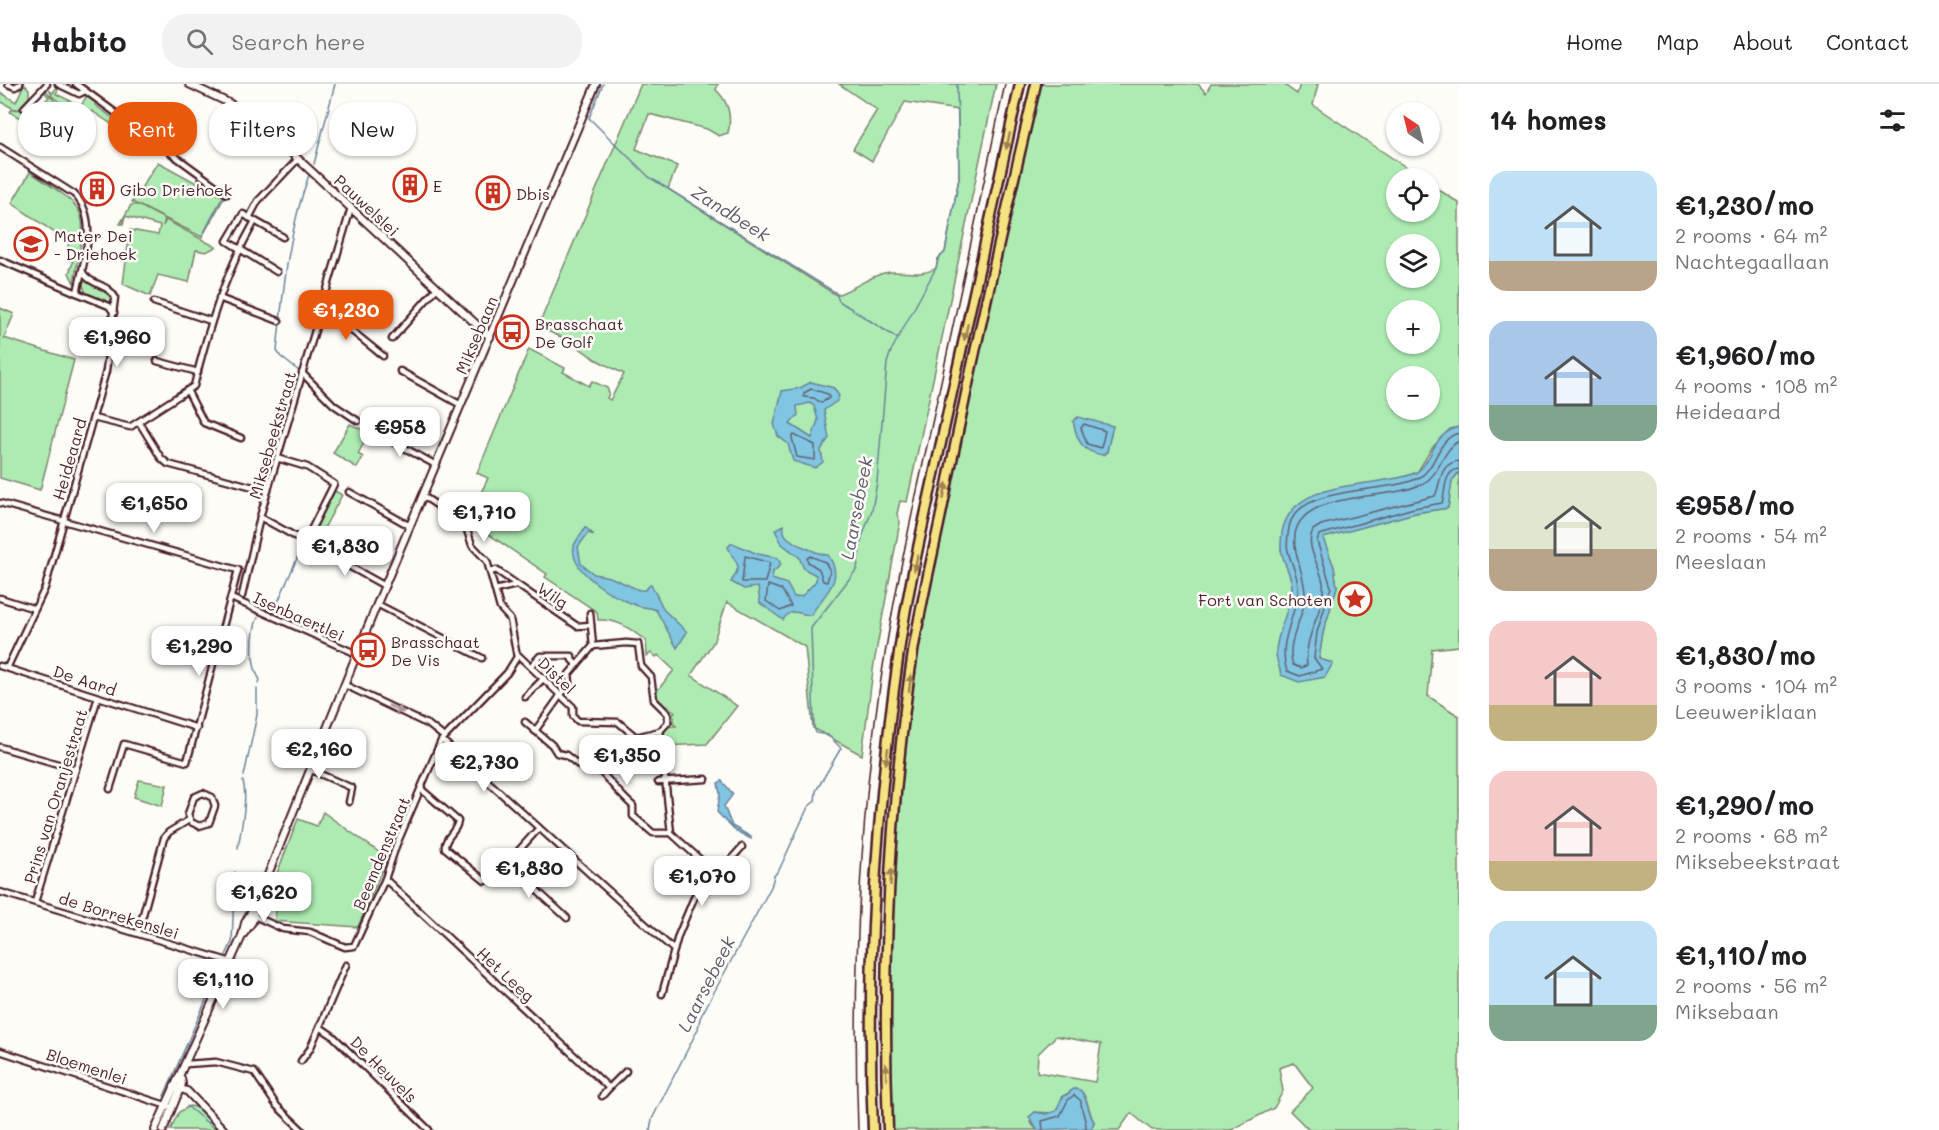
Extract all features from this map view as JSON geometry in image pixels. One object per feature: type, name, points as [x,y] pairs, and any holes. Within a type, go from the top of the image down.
[{"type":"highway","points":[[873,1130],[869,1034],[874,900],[883,791],[899,651],[919,547],[1020,84]]},
{"type":"highway","points":[[888,1130],[884,1032],[889,901],[897,795],[913,652],[960,419],[1036,84]]},
{"type":"street","points":[[8,84],[15,87],[20,84]]},
{"type":"street","points":[[30,102],[47,84]]},
{"type":"street","points":[[58,84],[79,94],[85,91]]},
{"type":"street","points":[[76,84],[227,194]]},
{"type":"street","name":"Pauwelslei","points":[[189,84],[241,110],[490,337]]},
{"type":"street","name":"Miksebaan","points":[[163,1130],[180,1078],[252,915],[377,604],[596,84]]},
{"type":"street","points":[[0,147],[74,194],[83,205],[89,226],[77,292]]},
{"type":"street","points":[[249,218],[258,201],[297,159]]},
{"type":"street","name":"Miksebeekstraat","points":[[242,596],[247,566],[260,518],[351,208]]},
{"type":"street","points":[[277,272],[226,241],[243,214],[283,237]]},
{"type":"street","points":[[93,418],[130,427],[188,392],[194,386],[219,298],[239,249],[255,221]]},
{"type":"street","points":[[0,260],[109,306],[114,313]]},
{"type":"street","points":[[82,270],[87,279],[114,294],[114,313]]},
{"type":"street","points":[[393,339],[437,288]]},
{"type":"street","points":[[219,298],[279,321]]},
{"type":"street","points":[[154,302],[211,321]]},
{"type":"street","points":[[320,312],[352,332],[382,356]]},
{"type":"street","name":"Heideaard","points":[[7,668],[45,588],[106,371],[114,313]]},
{"type":"street","points":[[157,361],[198,372]]},
{"type":"street","points":[[400,371],[461,405]]},
{"type":"street","points":[[302,373],[334,405],[358,421]]},
{"type":"street","points":[[188,392],[204,423],[241,438]]},
{"type":"street","points":[[139,422],[161,458],[168,464],[268,491]]},
{"type":"street","points":[[375,432],[436,465]]},
{"type":"street","points":[[277,458],[307,467],[334,484],[304,542]]},
{"type":"street","points":[[349,492],[410,526]]},
{"type":"street","points":[[423,496],[465,524],[472,545],[493,571],[500,609],[510,619],[517,653],[507,673],[443,738]]},
{"type":"street","points":[[0,503],[238,570],[247,566]]},
{"type":"street","points":[[260,518],[385,586]]},
{"type":"street","points":[[110,789],[124,744],[187,762],[238,570]]},
{"type":"street","name":"Wilg","points":[[493,571],[577,626],[591,625]]},
{"type":"street","name":"Wilg","points":[[495,590],[516,585]]},
{"type":"street","points":[[0,598],[35,609]]},
{"type":"street","name":"Isenbaertlei","points":[[231,598],[357,654]]},
{"type":"street","points":[[377,604],[482,658]]},
{"type":"street","points":[[590,613],[593,646]]},
{"type":"street","points":[[535,731],[570,682],[569,674],[593,646],[638,644],[641,666],[651,677],[652,697],[668,714],[668,722],[660,731],[671,832],[705,864],[706,869],[674,951],[662,994]]},
{"type":"street","name":"Distel","points":[[517,653],[573,706],[573,716],[578,721],[618,722],[636,737],[660,731]]},
{"type":"street","points":[[531,666],[540,656],[572,656],[572,660],[577,665]]},
{"type":"street","name":"De Aard","points":[[0,666],[197,728]]},
{"type":"street","points":[[525,697],[544,678]]},
{"type":"street","points":[[345,685],[429,724],[674,951]]},
{"type":"street","name":"Prins van Oranjestraat","points":[[35,902],[98,697]]},
{"type":"street","points":[[525,722],[552,745],[557,753],[566,755],[577,765],[583,767],[593,764],[612,781],[613,788],[633,806],[633,816],[653,833],[671,832]]},
{"type":"street","name":"Beemdenstraat","points":[[252,915],[283,929],[310,932],[345,947],[352,947],[385,879],[396,846],[443,738]]},
{"type":"street","points":[[0,747],[75,769]]},
{"type":"street","points":[[311,770],[352,788],[349,802]]},
{"type":"street","points":[[658,782],[706,779]]},
{"type":"street","points":[[421,789],[458,821],[457,828],[445,842],[445,848],[478,878],[485,881],[491,880],[539,828]]},
{"type":"street","points":[[201,793],[209,795],[215,803],[208,823],[200,826],[189,820],[188,814],[194,797],[201,793]]},
{"type":"street","points":[[138,933],[164,838],[169,832],[189,820]]},
{"type":"street","points":[[706,869],[718,874],[742,847]]},
{"type":"street","points":[[507,863],[567,918]]},
{"type":"street","name":"Het Leeg","points":[[385,879],[609,1088]]},
{"type":"street","name":"de Borrekenslei","points":[[0,892],[231,962]]},
{"type":"street","points":[[301,1061],[310,1049],[320,1028],[346,965]]},
{"type":"street","name":"De Heuvels","points":[[320,1028],[333,1036],[429,1130]]},
{"type":"street","name":"Bloemenlei","points":[[0,1051],[166,1103]]},
{"type":"street","points":[[186,1064],[216,1062],[254,1072],[278,1106],[302,1130]]},
{"type":"street","points":[[602,1096],[626,1071]]},
{"type":"street","points":[[176,1090],[193,1100],[224,1130]]},
{"type":"street","name":"Miksebaan","points":[[155,1130],[166,1103],[176,1090]]},
{"type":"street","points":[[166,1103],[170,1112]]},
{"type":"green space","points":[[24,84],[29,89],[29,97],[25,102],[18,102],[18,109],[0,101],[0,92],[16,102]]},
{"type":"green space","points":[[54,84],[59,87],[56,94],[73,102],[59,102],[52,96],[50,91],[53,93],[56,87]]},
{"type":"green space","points":[[641,84],[718,84],[716,90],[724,99],[728,110],[730,121],[728,133],[719,136],[707,129],[649,114],[636,149],[677,166],[668,189],[836,295],[884,273],[917,273],[936,268],[938,259],[945,252],[959,178],[958,110],[905,102],[872,161],[853,149],[877,110],[839,84],[996,84],[907,502],[900,501],[897,514],[900,522],[874,663],[862,755],[813,728],[805,647],[727,602],[713,643],[691,675],[737,706],[707,744],[664,746],[662,730],[676,726],[671,721],[674,721],[674,717],[671,717],[675,712],[673,710],[669,713],[671,709],[667,706],[663,707],[654,699],[656,692],[674,670],[658,655],[656,657],[651,653],[647,656],[646,641],[634,632],[617,623],[598,620],[597,612],[545,577],[547,574],[468,520],[488,478],[477,473],[529,349],[565,368],[563,372],[589,386],[592,381],[607,388],[609,393],[607,398],[610,400],[624,374],[595,359],[578,347],[579,342],[570,337],[568,340],[538,327]]},
{"type":"green space","points":[[1040,84],[1198,84],[1206,93],[1211,84],[1283,84],[1297,94],[1300,84],[1318,84],[1313,105],[1407,168],[1386,168],[1386,222],[1440,222],[1440,191],[1459,203],[1459,427],[1450,429],[1432,448],[1418,471],[1281,549],[1292,583],[1291,599],[1276,653],[1333,663],[1319,659],[1323,633],[1337,587],[1334,567],[1322,538],[1415,513],[1448,508],[1452,481],[1459,472],[1459,646],[1432,649],[1428,696],[1459,716],[1459,1130],[1309,1130],[1290,1111],[1313,1088],[1294,1063],[1279,1068],[1283,1091],[1274,1108],[1231,1130],[1152,1130],[1131,1113],[1119,1130],[1088,1130],[1094,1122],[1084,1094],[1074,1089],[1062,1097],[1060,1107],[1054,1113],[1035,1112],[1030,1122],[1037,1130],[893,1130],[890,1010],[893,890],[909,711],[921,634],[991,297]],"holes":[[[1078,418],[1112,426],[1107,452],[1102,455]],[[1056,1036],[1101,1044],[1095,1082],[1037,1072],[1038,1054]]]},
{"type":"green space","points":[[45,89],[55,102],[44,102],[49,97],[43,91]]},
{"type":"green space","points":[[87,95],[96,102],[83,102]]},
{"type":"green space","points":[[96,106],[108,114],[108,122],[96,114]]},
{"type":"green space","points":[[12,109],[18,110],[18,117],[10,112]]},
{"type":"green space","points":[[158,162],[200,185],[197,179],[219,195],[225,196],[202,237],[132,202]]},
{"type":"green space","points":[[30,172],[66,197],[76,206],[81,216],[81,240],[74,283],[69,273],[73,262],[67,259],[69,239],[55,233],[12,203]]},
{"type":"green space","points":[[131,205],[138,205],[165,219],[163,226],[166,220],[216,247],[206,252],[196,250],[189,282],[158,275],[150,296],[123,284],[130,230],[158,235],[160,226],[125,216],[123,224],[120,224]]},
{"type":"green space","points":[[86,281],[107,291],[113,303],[109,304],[86,293],[82,283]]},
{"type":"green space","points":[[0,308],[14,314],[4,338],[74,360],[40,490],[0,478]]},
{"type":"green space","points":[[350,424],[369,433],[358,454],[363,457],[357,468],[333,453]]},
{"type":"green space","points":[[335,491],[342,495],[315,545],[308,541]]},
{"type":"green space","points":[[139,780],[167,785],[162,806],[134,797]]},
{"type":"green space","points":[[323,812],[387,858],[358,927],[274,921],[277,906],[269,894],[298,819],[317,826]]},
{"type":"green space","points":[[190,1106],[196,1107],[220,1130],[170,1130],[179,1112]]},
{"type":"water","points":[[811,382],[834,388],[839,396],[837,401],[824,410],[829,438],[821,450],[823,462],[815,468],[793,461],[788,444],[778,436],[774,424],[782,391],[800,388]],"holes":[[[810,403],[814,406],[818,420],[812,438],[790,424],[798,415],[797,406]]]},
{"type":"water","points":[[1078,417],[1113,426],[1107,451],[1103,455],[1085,448],[1079,440],[1073,421]]},
{"type":"water","points":[[1459,427],[1459,472],[1452,481],[1448,508],[1415,513],[1323,538],[1334,567],[1337,587],[1323,633],[1319,659],[1333,663],[1325,677],[1299,682],[1281,675],[1276,656],[1277,645],[1292,587],[1281,547],[1283,527],[1290,512],[1316,494],[1417,472],[1427,461],[1443,435]]},
{"type":"water","points":[[784,525],[784,533],[792,541],[828,555],[835,572],[831,586],[811,615],[792,612],[783,620],[760,603],[758,587],[744,589],[731,582],[738,567],[728,547],[732,543],[758,554],[778,558],[781,565],[773,572],[772,579],[787,584],[794,597],[802,596],[816,581],[816,575],[804,569],[799,557],[782,544],[775,530]]},
{"type":"water","points":[[585,527],[594,535],[588,533],[578,547],[581,564],[594,574],[610,577],[639,590],[645,590],[651,584],[664,610],[687,632],[677,648],[656,610],[638,606],[607,591],[596,584],[579,566],[574,556],[574,546]]},
{"type":"water","points":[[722,781],[733,794],[724,806],[732,826],[751,839],[734,830],[717,812],[720,794],[718,783]]},
{"type":"water","points":[[1074,1089],[1080,1090],[1085,1097],[1094,1122],[1092,1128],[1037,1130],[1029,1117],[1035,1112],[1046,1114],[1056,1111],[1062,1098]]},
{"type":"waterway","points":[[314,164],[335,84]]},
{"type":"waterway","name":"Zandbeek","points":[[603,84],[589,118],[649,177],[836,293],[839,301],[897,338]]},
{"type":"waterway","name":"Laarsebeek","points":[[650,1130],[652,1119],[698,1029],[700,1018],[771,887],[774,876],[780,868],[808,807],[815,801],[816,791],[841,748],[828,735],[816,733],[814,727],[811,628],[857,569],[862,537],[872,510],[877,482],[887,363],[891,351],[936,268],[938,259],[945,252],[959,178],[957,84]]},
{"type":"waterway","points":[[299,371],[277,351],[291,240],[309,175]]},
{"type":"waterway","points":[[202,236],[222,198]]},
{"type":"waterway","points":[[274,611],[302,547]]},
{"type":"waterway","points":[[258,617],[253,649],[254,666],[260,680],[258,684]]},
{"type":"waterway","points":[[244,776],[257,715],[257,689]]},
{"type":"waterway","points":[[238,848],[244,805],[243,781]]},
{"type":"waterway","points":[[226,955],[232,942],[235,872]]},
{"type":"waterway","points":[[164,1096],[221,966]]},
{"type":"waterway","points":[[187,1106],[216,1130]]},
{"type":"railway","points":[[858,1130],[856,1027],[858,925],[864,823],[875,721],[886,647],[907,537],[1005,84]]},
{"type":"place","name":"E","points":[[410,185]]},
{"type":"place","name":"Gibo Driehoek","points":[[97,189]]},
{"type":"place","name":"Dbis","points":[[493,193]]},
{"type":"place","name":"Mater Dei - Driehoek","points":[[31,244]]},
{"type":"place","name":"Brasschaat De Golf","points":[[512,332]]},
{"type":"place","name":"Fort van Schoten","points":[[1355,599]]},
{"type":"place","name":"Brasschaat De Vis","points":[[368,650]]}]
